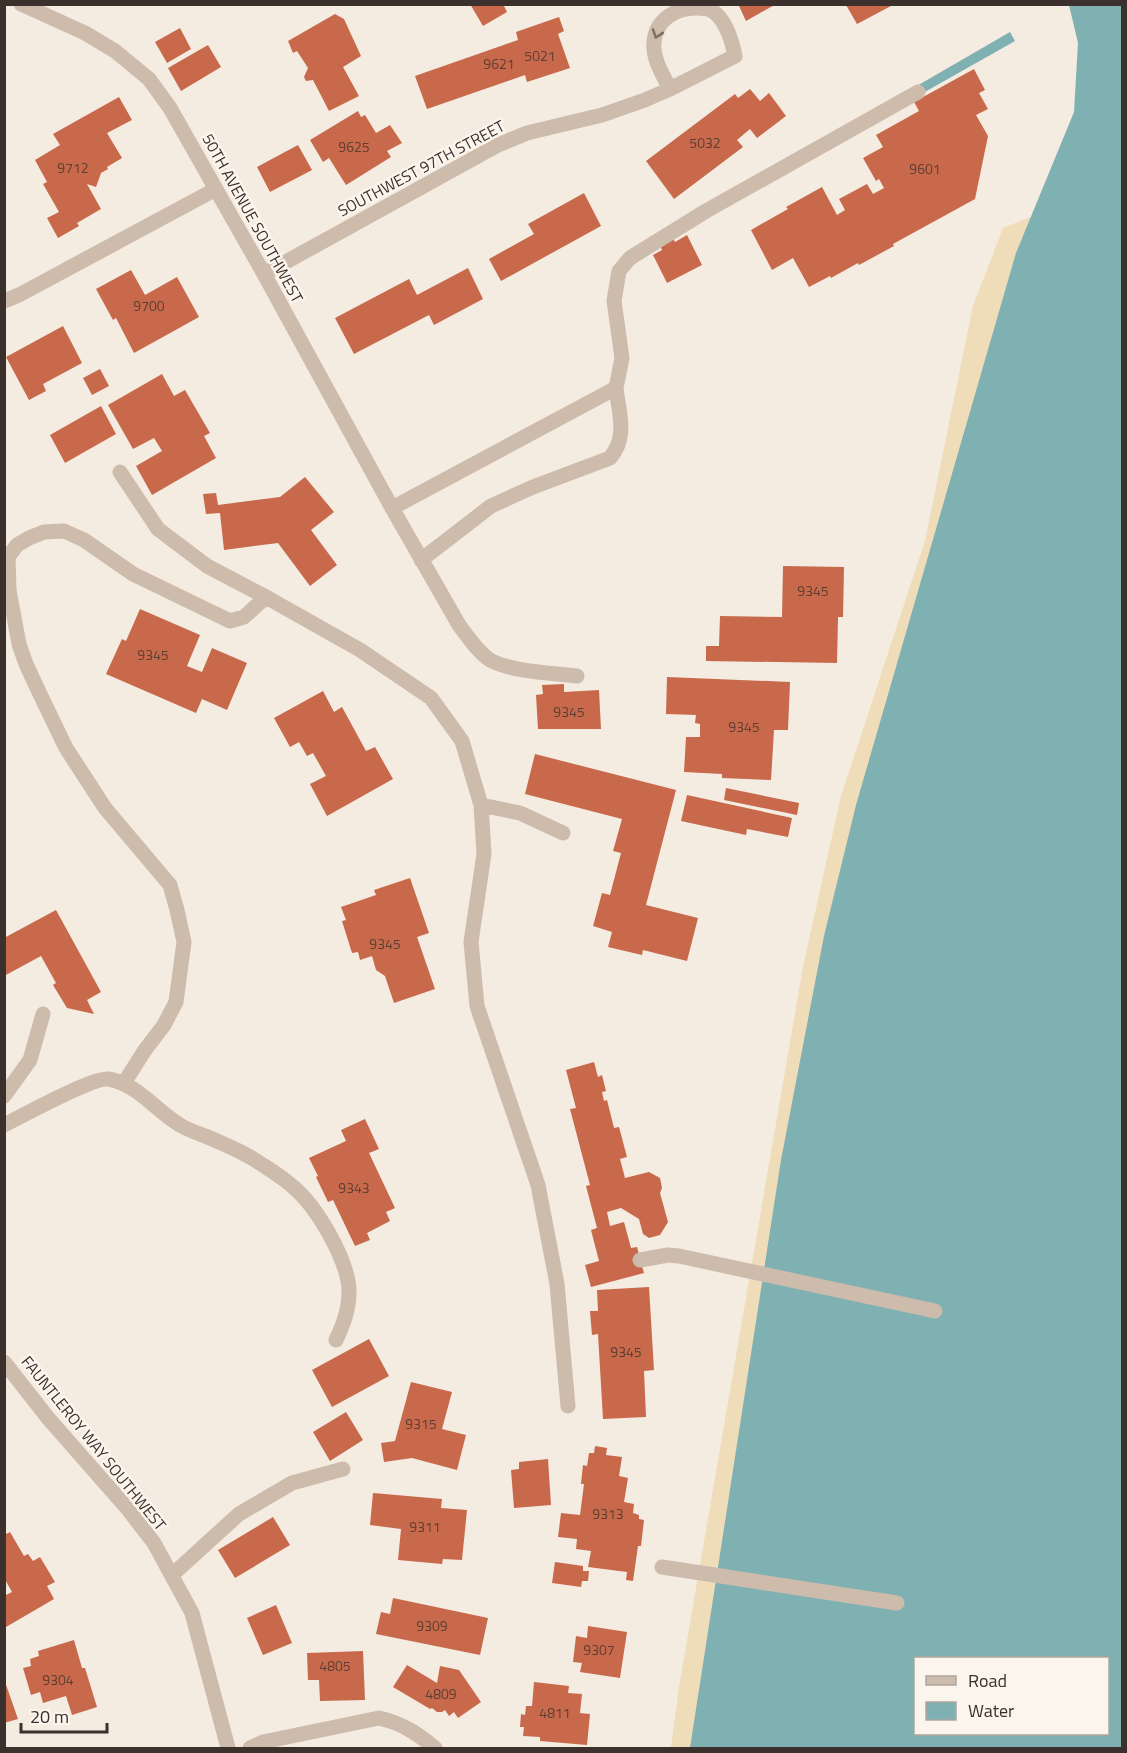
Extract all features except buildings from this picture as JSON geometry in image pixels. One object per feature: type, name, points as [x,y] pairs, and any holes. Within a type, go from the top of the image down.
[{"type":"street","name":"50TH AVENUE SOUTHWEST","points":[[21,4],[85,33],[115,51],[148,79],[170,108],[421,560],[459,625],[472,642],[489,659],[507,667],[577,676]]},
{"type":"street","name":"SOUTHWEST 97TH STREET","points":[[264,274],[498,145],[527,133],[602,115],[670,89],[735,56],[728,31],[720,17],[711,9],[683,8],[669,15],[661,23],[654,44],[656,57],[670,89]]},
{"type":"street","points":[[421,560],[491,506],[533,487],[610,458],[617,449],[622,435],[616,388],[622,358],[614,301],[619,271],[630,258],[706,211],[918,92]]},
{"type":"street","points":[[4,301],[216,189]]},
{"type":"street","points":[[392,508],[616,388]]},
{"type":"street","points":[[120,472],[158,529],[207,566],[360,650],[431,699],[462,741],[481,805],[484,854],[471,942],[477,1006],[538,1185],[557,1284],[568,1406]]},
{"type":"street","points":[[124,1083],[164,1025],[176,1002],[184,942],[177,910],[170,885],[105,808],[66,748],[39,692],[19,644],[9,590],[8,557],[17,545],[29,538],[44,532],[64,531],[91,544],[133,574],[230,621],[244,617],[266,597]]},
{"type":"street","points":[[481,805],[520,813],[563,833]]},
{"type":"street","points":[[4,1096],[30,1060],[43,1014]]},
{"type":"street","points":[[4,1125],[88,1083],[105,1078],[124,1083],[180,1125],[227,1145],[254,1160],[294,1187],[330,1235],[345,1270],[349,1292],[345,1320],[336,1340]]},
{"type":"street","points":[[640,1260],[668,1255],[686,1258],[935,1311]]},
{"type":"street","name":"FAUNTLEROY WAY SOUTHWEST","points":[[4,1362],[48,1418],[127,1508],[154,1543],[192,1613],[228,1749]]},
{"type":"street","points":[[172,1575],[239,1514],[292,1483],[343,1469]]},
{"type":"street","points":[[662,1567],[897,1604]]},
{"type":"street","points":[[250,1749],[263,1742],[380,1718],[395,1721],[435,1749]]},
{"type":"sand","points":[[1041,213],[731,1748],[671,1748],[679,1687],[803,967],[841,796],[925,541],[973,306],[1003,228]]},
{"type":"water","points":[[1069,5],[1122,5],[1122,1748],[690,1748],[781,1160],[824,936],[856,805],[1016,253],[1074,112],[1078,43]]},
{"type":"water","points":[[1010,32],[1015,41],[923,93],[915,87]]}]
